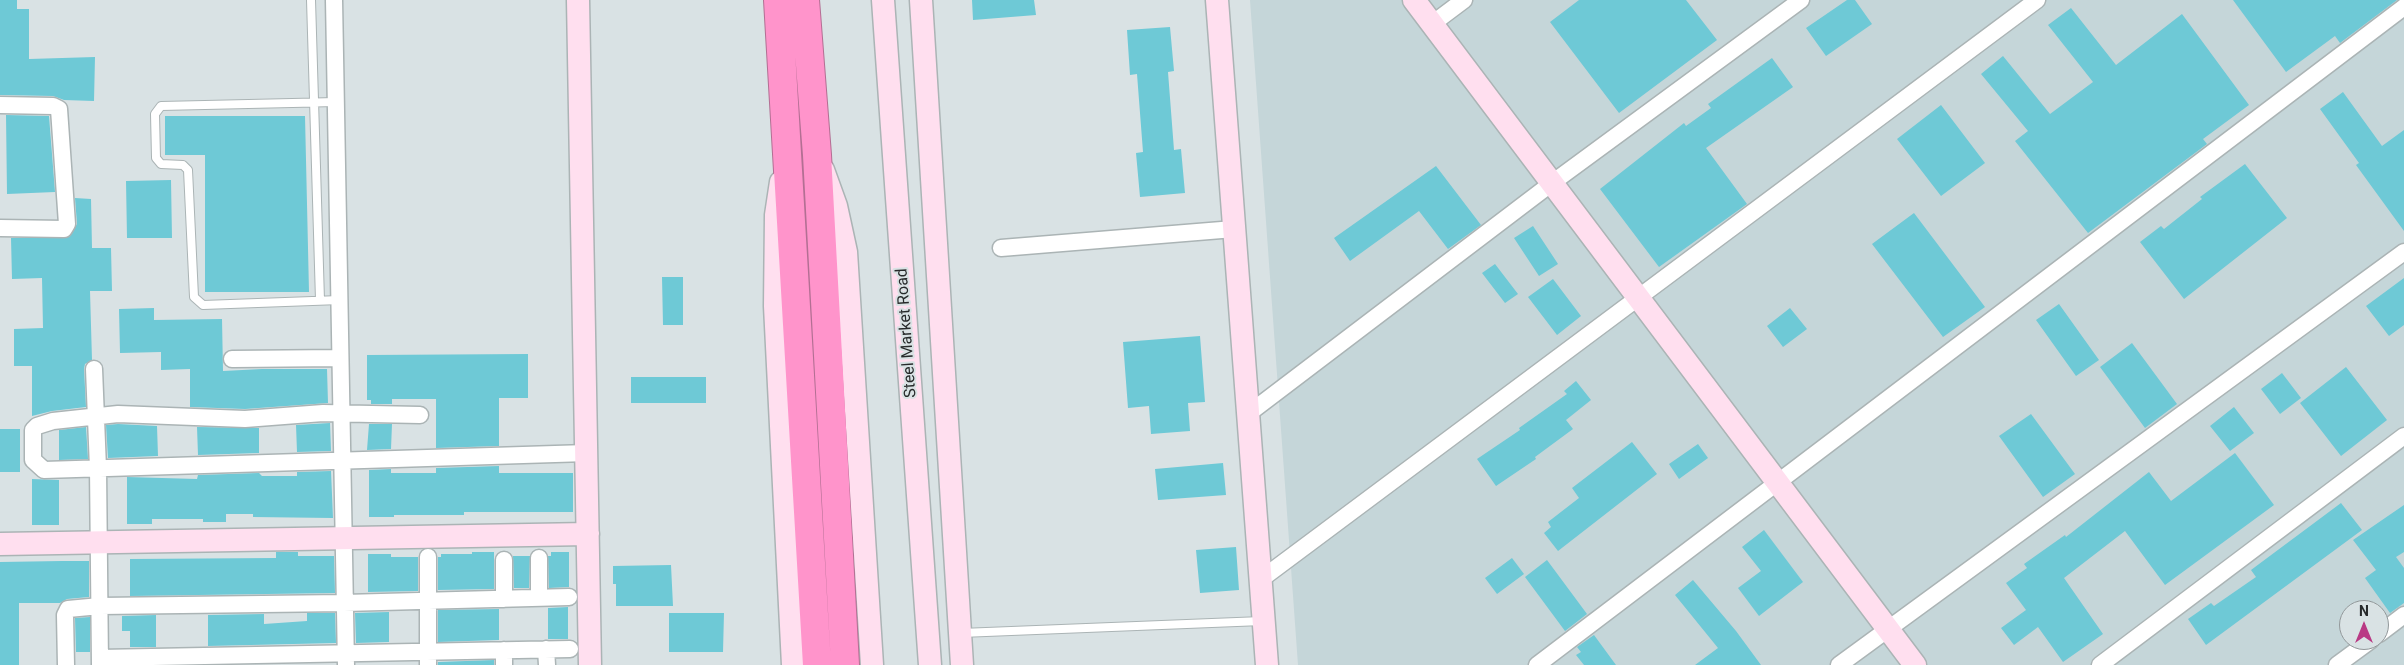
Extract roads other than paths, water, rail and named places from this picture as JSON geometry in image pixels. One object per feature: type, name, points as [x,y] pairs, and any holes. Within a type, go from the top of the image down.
[{"type":"highway","points":[[778,0],[817,665]]},
{"type":"highway","points":[[805,0],[817,155],[845,665]]},
{"type":"street","points":[[334,0],[346,659]]},
{"type":"street","points":[[578,0],[590,665]]},
{"type":"street","name":"Steel Market Road","points":[[884,0],[930,665]]},
{"type":"street","name":"Steel Market Road","points":[[921,0],[962,665]]},
{"type":"street","points":[[1217,0],[1267,665]]},
{"type":"street","points":[[1414,0],[1915,665]]},
{"type":"street","points":[[1432,24],[1464,0]]},
{"type":"street","points":[[1248,414],[1552,183],[1801,0]]},
{"type":"street","points":[[1260,580],[2037,0]]},
{"type":"street","points":[[1537,665],[2404,7]]},
{"type":"street","points":[[0,105],[53,106],[58,109],[67,224],[64,229],[0,228]]},
{"type":"street","points":[[786,150],[776,215],[775,306],[793,665]]},
{"type":"street","points":[[817,155],[836,206],[846,252],[872,665]]},
{"type":"street","points":[[1001,248],[1234,229]]},
{"type":"street","points":[[1839,665],[1887,628],[2404,252]]},
{"type":"street","points":[[902,261],[937,258]]},
{"type":"street","points":[[232,360],[340,358]]},
{"type":"street","points":[[94,369],[98,468],[100,661],[547,657],[570,649]]},
{"type":"street","points":[[420,415],[342,413],[245,419],[118,414],[53,421],[37,426],[33,430],[33,460],[44,470],[342,459],[587,453]]},
{"type":"street","points":[[2100,665],[2404,436]]},
{"type":"street","points":[[0,544],[588,534]]},
{"type":"street","points":[[428,557],[428,658]]},
{"type":"street","points":[[538,598],[539,558]]},
{"type":"street","points":[[504,560],[504,599]]},
{"type":"street","points":[[66,665],[65,615],[68,609],[100,606],[344,603],[569,597]]},
{"type":"street","points":[[2389,627],[2404,616]]},
{"type":"street","points":[[2337,665],[2357,650]]},
{"type":"lane","points":[[311,0],[320,300]]},
{"type":"lane","points":[[336,102],[161,106],[155,114],[156,158],[161,164],[183,165],[188,170],[194,297],[203,305],[340,300]]},
{"type":"lane","points":[[960,633],[1264,621]]}]
